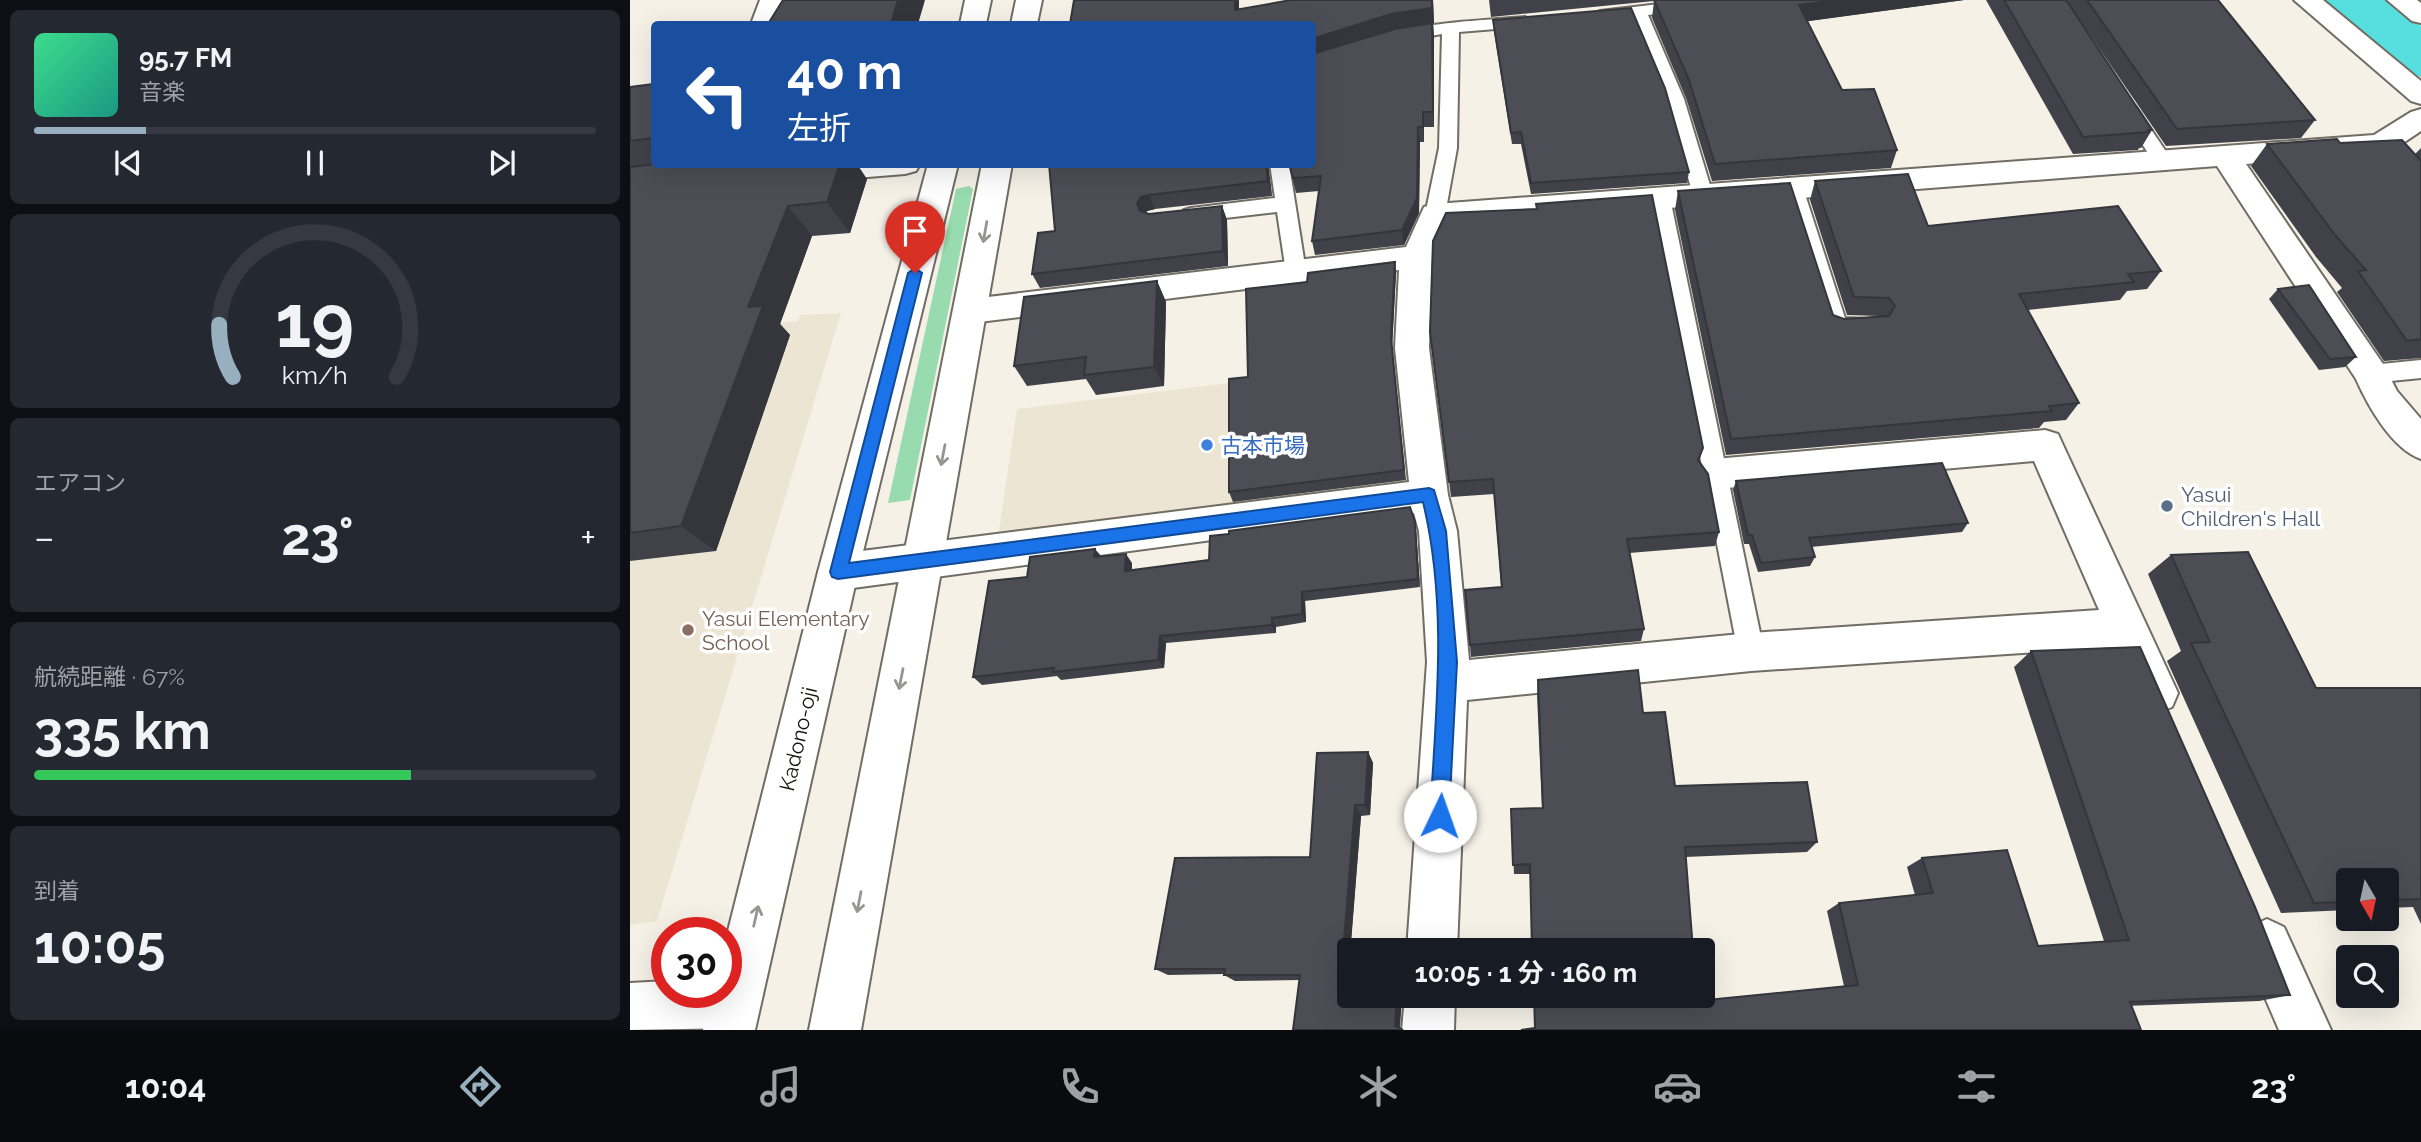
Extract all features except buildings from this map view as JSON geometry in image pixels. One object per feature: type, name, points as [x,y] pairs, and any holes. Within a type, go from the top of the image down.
[{"type":"main road","points":[[765,21],[773,0]]},
{"type":"main road","points":[[974,21],[978,0]]},
{"type":"main road","points":[[1025,21],[1029,0]]},
{"type":"main road","points":[[2307,0],[2421,95]]},
{"type":"main road","points":[[2400,0],[2421,15]]},
{"type":"main road","points":[[1433,938],[1448,662],[1438,531],[1429,495],[1412,348],[1416,257],[1422,249],[1435,215],[2162,160],[2388,153],[2421,118]]},
{"type":"main road","points":[[2226,157],[2371,374],[2383,400],[2421,444]]},
{"type":"main road","points":[[779,173],[849,168]]},
{"type":"main road","name":"Kadono-oji","points":[[732,1016],[838,572],[942,168]]},
{"type":"main road","points":[[835,1030],[996,168]]},
{"type":"main road","points":[[971,311],[1416,257]]},
{"type":"main road","points":[[1715,474],[2045,445],[2172,728]]},
{"type":"main road","points":[[838,572],[1429,495]]},
{"type":"main road","points":[[1447,682],[1751,652],[2128,627]]},
{"type":"main road","points":[[2250,904],[2305,1030]]},
{"type":"main road","points":[[630,1008],[732,1016]]},
{"type":"main road","points":[[1428,1030],[1429,1008]]},
{"type":"lane","points":[[1585,17],[1638,12],[1670,4],[1735,0]]},
{"type":"lane","points":[[1638,12],[1675,99],[1703,195]]},
{"type":"lane","points":[[1382,41],[1451,28],[1545,20]]},
{"type":"lane","points":[[1435,215],[1448,148],[1451,28]]},
{"type":"lane","points":[[2116,92],[2162,160]]},
{"type":"lane","points":[[1280,168],[1296,272]]},
{"type":"lane","points":[[1793,188],[1837,326],[1873,324]]},
{"type":"lane","points":[[1660,198],[1751,652]]},
{"type":"lane","points":[[1168,218],[1284,204]]},
{"type":"lane","points":[[2371,374],[2421,369]]},
{"type":"shaded area","name":"Yasui Elementary School","points":[[841,313],[658,917],[651,917],[651,922],[630,925],[630,338],[798,321],[800,315]]},
{"type":"shaded area","name":"古本市場","points":[[1392,363],[1407,482],[998,537],[1017,409]]},
{"type":"green space","points":[[969,186],[973,189],[910,500],[888,503],[956,189]]},
{"type":"waterway","points":[[2344,0],[2421,57]]},
{"type":"place","name":"古本市場","points":[[1207,445]]},
{"type":"place","name":"Yasui Children's Hall","points":[[2167,506]]},
{"type":"place","name":"Yasui Elementary School","points":[[688,630]]},
{"type":"route","points":[[915,273],[838,572],[1429,495],[1438,531],[1448,662],[1440,816]]}]
